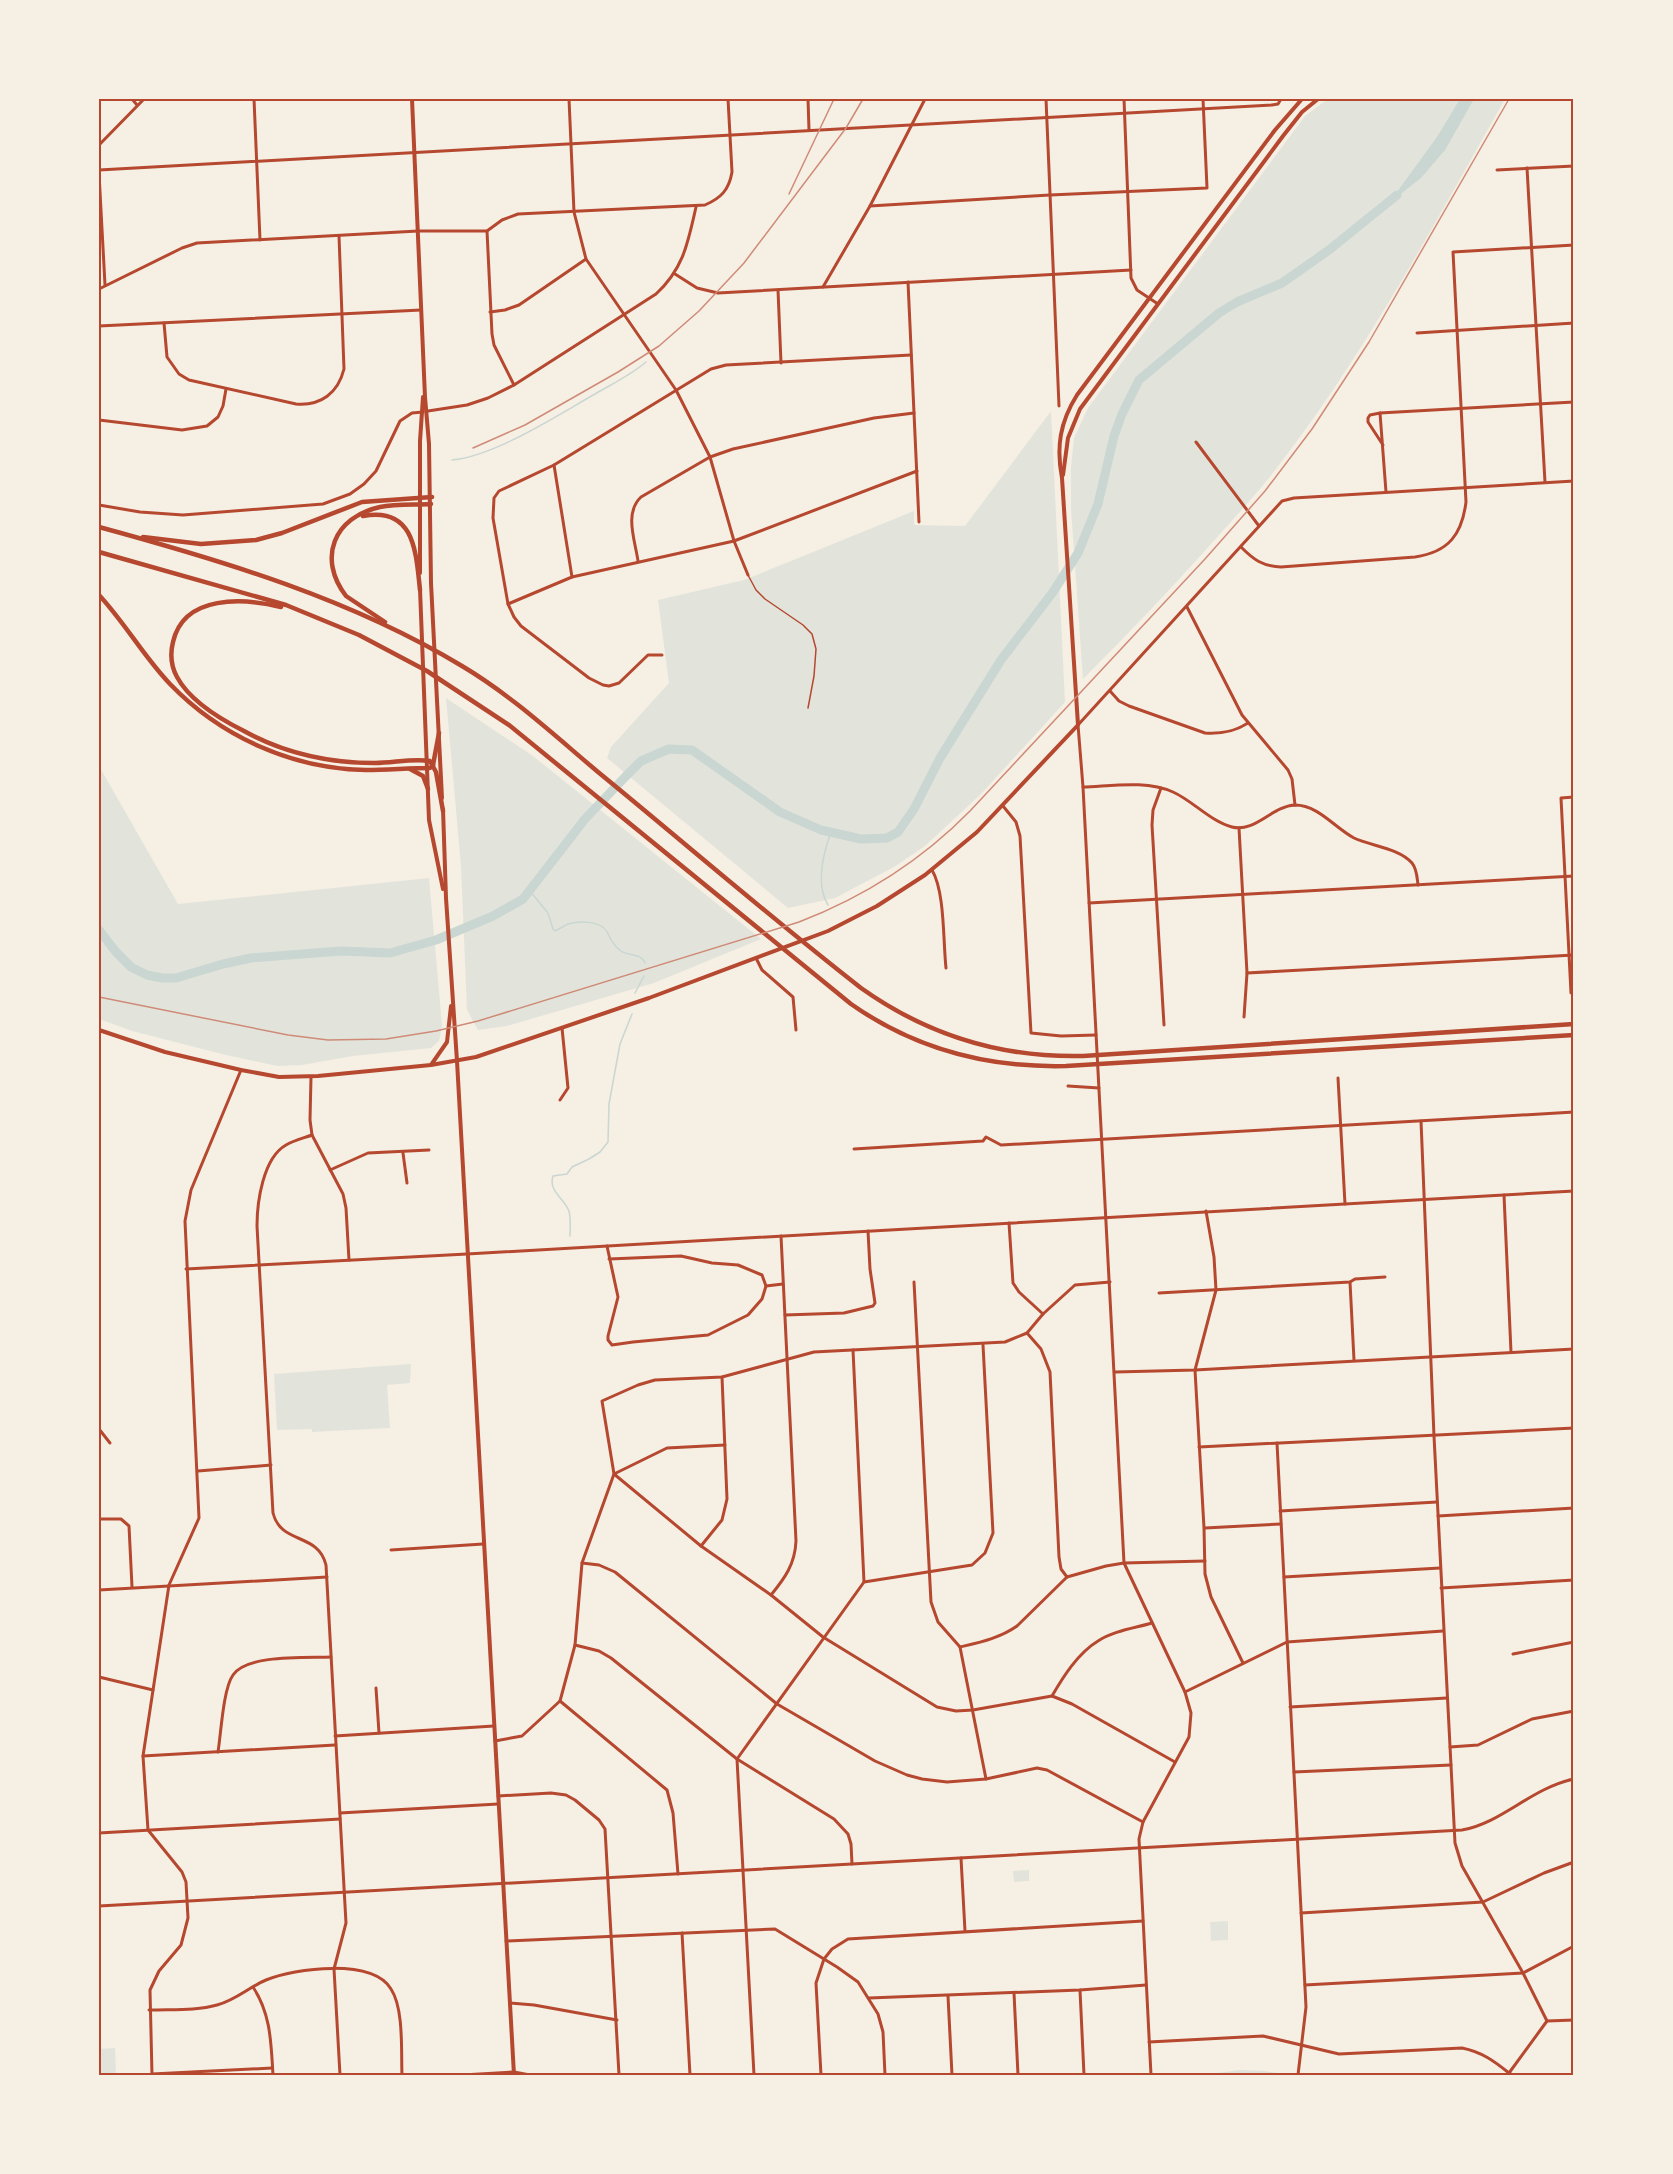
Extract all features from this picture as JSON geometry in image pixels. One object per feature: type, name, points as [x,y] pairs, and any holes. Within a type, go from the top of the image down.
[{"type":"highway","points":[[114,531],[170,542],[230,543],[282,534],[362,502],[432,497]]},
{"type":"highway","points":[[405,636],[346,596],[335,578],[331,561],[333,546],[339,532],[354,518],[380,507],[432,504]]},
{"type":"highway","points":[[354,518],[370,514],[384,515],[398,521],[407,530],[415,550],[420,590]]},
{"type":"highway","points":[[99,527],[297,588],[365,614],[470,671],[519,707],[876,998],[926,1026],[956,1038],[986,1047],[1032,1054],[1083,1056],[1574,1024]]},
{"type":"highway","points":[[99,552],[255,595],[310,615],[390,650],[453,687],[509,725],[861,1011],[898,1032],[957,1054],[1014,1065],[1066,1066],[1574,1035]]},
{"type":"highway","points":[[99,595],[170,684],[192,704],[232,733],[276,753],[316,764],[365,770],[430,768],[433,765],[439,733]]},
{"type":"highway","points":[[310,615],[271,604],[250,602],[221,603],[201,608],[183,621],[175,635],[171,650],[173,669],[185,689],[216,715],[273,745],[304,755],[350,762],[426,760],[433,765],[436,772],[443,811]]},
{"type":"highway","points":[[404,769],[423,776],[428,789]]},
{"type":"main road","points":[[412,99],[432,497],[431,583],[446,898],[514,2074]]},
{"type":"main road","points":[[99,1029],[159,1051],[279,1077],[311,1077],[457,1061],[562,1028],[849,921],[891,898],[932,870],[977,832],[1078,725],[1065,516],[1058,444],[1069,410],[1077,395],[1149,298],[1275,130],[1302,99]]},
{"type":"main road","points":[[1062,478],[1068,438],[1077,416],[1282,136],[1302,112],[1318,99]]},
{"type":"main road","points":[[425,386],[422,412],[420,616],[425,694],[426,768],[429,820],[446,898]]},
{"type":"main road","points":[[431,1065],[447,1042],[450,1030],[452,979]]},
{"type":"street","points":[[132,99],[137,105]]},
{"type":"street","points":[[99,145],[144,99]]},
{"type":"street","points":[[254,99],[260,240]]},
{"type":"street","points":[[569,99],[574,212],[586,259],[676,390],[710,457],[734,541],[748,575]]},
{"type":"street","points":[[99,290],[182,248],[197,243],[418,231],[487,231],[502,220],[518,214],[696,207],[713,201],[728,189],[732,172],[728,99]]},
{"type":"street","points":[[808,99],[809,130]]},
{"type":"street","points":[[823,287],[870,206],[925,99]]},
{"type":"street","points":[[1046,99],[1059,406]]},
{"type":"street","points":[[1124,99],[1131,270],[1134,287],[1158,304]]},
{"type":"street","points":[[870,206],[1207,188],[1203,99]]},
{"type":"street","points":[[105,286],[99,172],[256,161],[1272,105],[1281,100]]},
{"type":"street","points":[[1497,170],[1574,166]]},
{"type":"street","points":[[1527,168],[1545,482]]},
{"type":"street","points":[[99,505],[140,512],[183,515],[323,504],[350,494],[364,484],[380,463],[394,428],[399,421],[412,412],[467,405],[488,398],[514,385],[656,294],[675,274],[689,241],[696,207]]},
{"type":"street","points":[[487,231],[490,312],[494,345],[514,385]]},
{"type":"street","points":[[164,323],[165,347],[173,368],[189,380],[296,404],[322,400],[339,385],[344,369],[339,236]]},
{"type":"street","points":[[1241,547],[1255,561],[1270,566],[1425,556],[1435,552],[1454,538],[1464,517],[1466,487],[1453,252],[1574,244]]},
{"type":"street","points":[[490,312],[519,305],[586,259]]},
{"type":"street","points":[[675,274],[709,292],[1131,270]]},
{"type":"street","points":[[908,282],[919,522]]},
{"type":"street","points":[[777,290],[781,363]]},
{"type":"street","points":[[99,326],[421,310]]},
{"type":"street","points":[[1417,333],[1574,323]]},
{"type":"street","points":[[662,655],[648,655],[619,683],[603,685],[589,678],[521,626],[508,604],[493,518],[494,498],[499,491],[554,465],[702,373],[718,366],[912,355]]},
{"type":"street","points":[[99,420],[182,430],[207,426],[218,417],[226,389]]},
{"type":"street","points":[[1383,445],[1368,422],[1370,415],[1574,402]]},
{"type":"street","points":[[638,561],[631,521],[632,507],[641,497],[710,457],[733,449],[874,418],[914,413]]},
{"type":"street","points":[[1380,413],[1386,492]]},
{"type":"street","points":[[1196,442],[1259,526]]},
{"type":"street","points":[[554,465],[572,577]]},
{"type":"street","points":[[508,604],[572,577],[734,541],[917,471]]},
{"type":"street","points":[[1151,2075],[1139,1836],[1143,1822],[1191,1730],[1191,1713],[1185,1692],[1124,1563],[1078,725],[1282,501],[1294,498],[1574,481]]},
{"type":"street","points":[[1187,607],[1217,669],[1248,723],[1288,770],[1292,779],[1295,805]]},
{"type":"street","points":[[1110,691],[1119,701],[1129,706],[1205,733],[1229,732],[1248,723]]},
{"type":"street","points":[[1083,787],[1142,785],[1161,788],[1173,792],[1223,824],[1239,828],[1250,826],[1287,806],[1295,805],[1311,809],[1353,837],[1407,859],[1416,869],[1418,885]]},
{"type":"street","points":[[1161,788],[1153,810],[1152,825],[1164,1025]]},
{"type":"street","points":[[1571,993],[1561,798],[1574,797]]},
{"type":"street","points":[[1003,806],[1016,822],[1020,836],[1031,1034],[1096,1037]]},
{"type":"street","points":[[1239,828],[1247,973],[1244,1017]]},
{"type":"street","points":[[932,870],[940,892],[946,968]]},
{"type":"street","points":[[1089,903],[1574,876]]},
{"type":"street","points":[[1247,973],[1574,955]]},
{"type":"street","points":[[756,957],[762,970],[793,997],[795,1030]]},
{"type":"street","points":[[560,1100],[568,1088],[562,1028]]},
{"type":"street","points":[[242,1070],[189,1198],[185,1221],[200,1518],[169,1585],[143,1756],[148,1830],[182,1872],[186,1882],[188,1918],[184,1937],[151,1984],[148,1997],[152,2074],[272,2068]]},
{"type":"street","points":[[311,1077],[312,1135],[344,1194],[349,1260]]},
{"type":"street","points":[[1338,1078],[1345,1204]]},
{"type":"street","points":[[1068,1086],[1099,1088]]},
{"type":"street","points":[[854,1149],[983,1141],[986,1137],[1001,1144],[1102,1140],[1574,1112]]},
{"type":"street","points":[[1421,1121],[1440,1568],[1454,1830],[1458,1855],[1523,1973],[1546,2021]]},
{"type":"street","points":[[312,1135],[285,1145],[269,1165],[257,1206],[273,1513],[275,1521],[285,1533],[320,1549],[324,1555],[327,1577],[346,1923],[334,1969],[340,2075]]},
{"type":"street","points":[[330,1170],[368,1154],[429,1150]]},
{"type":"street","points":[[404,1153],[408,1183]]},
{"type":"street","points":[[186,1269],[1574,1191]]},
{"type":"street","points":[[1504,1195],[1511,1353]]},
{"type":"street","points":[[1206,1211],[1214,1257],[1216,1290],[1196,1370],[1205,1574],[1211,1597],[1243,1663]]},
{"type":"street","points":[[1010,1222],[1013,1283],[1019,1292],[1043,1314]]},
{"type":"street","points":[[785,1315],[844,1313],[873,1306],[875,1303],[868,1231]]},
{"type":"street","points":[[771,1595],[788,1573],[795,1552],[781,1236]]},
{"type":"street","points":[[607,1246],[609,1259],[618,1297],[608,1338],[612,1345],[708,1335],[748,1315],[762,1299],[766,1286],[760,1273],[738,1265],[712,1263],[681,1256],[609,1259]]},
{"type":"street","points":[[1159,1293],[1350,1282],[1355,1279],[1385,1277]]},
{"type":"street","points":[[914,1282],[931,1602],[938,1622],[960,1647],[986,1779]]},
{"type":"street","points":[[495,1741],[522,1736],[560,1701],[575,1645],[582,1563],[614,1474],[602,1401],[655,1380],[722,1377],[814,1352],[983,1345],[1005,1342],[1028,1333],[1043,1314],[1075,1285],[1110,1282]]},
{"type":"street","points":[[1350,1282],[1354,1360]]},
{"type":"street","points":[[766,1286],[783,1284]]},
{"type":"street","points":[[1028,1333],[1041,1349],[1050,1372],[1059,1557],[1061,1569],[1067,1577]]},
{"type":"street","points":[[864,1582],[972,1565],[985,1553],[992,1540],[983,1345]]},
{"type":"street","points":[[1115,1372],[1196,1370],[1574,1349]]},
{"type":"street","points":[[754,2075],[737,1759],[864,1582],[854,1350]]},
{"type":"street","points":[[701,1546],[722,1520],[727,1499],[722,1377]]},
{"type":"street","points":[[1199,1447],[1574,1428]]},
{"type":"street","points":[[99,1429],[110,1443]]},
{"type":"street","points":[[1276,1443],[1305,1985],[1306,2014],[1298,2075]]},
{"type":"street","points":[[614,1474],[668,1448],[724,1445]]},
{"type":"street","points":[[198,1471],[271,1465]]},
{"type":"street","points":[[614,1474],[701,1546],[771,1595],[823,1637],[937,1707],[957,1711],[973,1710],[1052,1696],[1072,1704],[1176,1762]]},
{"type":"street","points":[[1280,1511],[1437,1502]]},
{"type":"street","points":[[1438,1516],[1574,1508]]},
{"type":"street","points":[[99,1519],[121,1519],[129,1526],[132,1587]]},
{"type":"street","points":[[1204,1528],[1281,1524]]},
{"type":"street","points":[[391,1550],[483,1544]]},
{"type":"street","points":[[960,1647],[993,1639],[1017,1626],[1067,1577],[1124,1563],[1205,1561]]},
{"type":"street","points":[[582,1563],[599,1564],[615,1572],[777,1704],[875,1761],[907,1775],[947,1782],[986,1779],[1026,1769],[1047,1770],[1143,1822]]},
{"type":"street","points":[[1283,1577],[1440,1568]]},
{"type":"street","points":[[99,1590],[327,1577]]},
{"type":"street","points":[[1441,1588],[1574,1580]]},
{"type":"street","points":[[1052,1696],[1062,1678],[1097,1641],[1152,1623]]},
{"type":"street","points":[[1185,1692],[1287,1642],[1443,1631]]},
{"type":"street","points":[[1513,1654],[1574,1642]]},
{"type":"street","points":[[575,1645],[599,1651],[611,1658],[737,1759],[842,1825],[851,1844],[852,1864]]},
{"type":"street","points":[[218,1752],[228,1685],[233,1673],[250,1662],[330,1657]]},
{"type":"street","points":[[99,1677],[153,1690]]},
{"type":"street","points":[[376,1688],[379,1732]]},
{"type":"street","points":[[1290,1707],[1447,1698]]},
{"type":"street","points":[[560,1701],[667,1790],[673,1813],[678,1874]]},
{"type":"street","points":[[1450,1747],[1478,1745],[1532,1719],[1574,1711]]},
{"type":"street","points":[[335,1736],[494,1726]]},
{"type":"street","points":[[143,1756],[335,1745]]},
{"type":"street","points":[[1294,1772],[1451,1765]]},
{"type":"street","points":[[99,1906],[1454,1830],[1474,1828],[1544,1789],[1574,1779]]},
{"type":"street","points":[[498,1796],[556,1793],[566,1795],[599,1820],[605,1829],[619,2075]]},
{"type":"street","points":[[340,1813],[498,1804]]},
{"type":"street","points":[[99,1833],[340,1819]]},
{"type":"street","points":[[962,1858],[965,1931]]},
{"type":"street","points":[[1301,1912],[1483,1902],[1544,1873],[1574,1862]]},
{"type":"street","points":[[821,2075],[816,1983],[824,1959],[839,1943],[856,1937],[1143,1921]]},
{"type":"street","points":[[506,1941],[775,1929],[858,1982],[878,2014],[883,2032],[885,2075]]},
{"type":"street","points":[[682,1933],[690,2075]]},
{"type":"street","points":[[1305,1985],[1523,1973],[1574,1946]]},
{"type":"street","points":[[149,2010],[216,2006],[264,1981],[292,1972],[334,1969],[368,1971],[381,1978],[392,1990],[398,2011],[402,2075]]},
{"type":"street","points":[[869,1998],[1080,1990],[1146,1985]]},
{"type":"street","points":[[253,1987],[267,2016],[273,2075]]},
{"type":"street","points":[[1080,1990],[1084,2075]]},
{"type":"street","points":[[1014,1993],[1018,2075]]},
{"type":"street","points":[[948,1996],[952,2075]]},
{"type":"street","points":[[510,2003],[617,2020]]},
{"type":"street","points":[[1546,2021],[1574,2020]]},
{"type":"street","points":[[1149,2042],[1263,2037],[1339,2054],[1462,2048],[1482,2053],[1510,2074],[1546,2021]]},
{"type":"street","points":[[462,2075],[530,2075]]},
{"type":"lane","points":[[748,575],[756,590],[765,599],[803,625],[812,634],[815,655],[808,708]]},
{"type":"shaded area","points":[[1328,99],[1505,99],[1369,335],[1276,469],[1164,595],[1083,679],[1071,509],[1074,438],[1088,408],[1305,116]]},
{"type":"shaded area","points":[[1460,99],[1474,99],[1445,150],[1421,178],[1389,203],[1437,137]]},
{"type":"shaded area","points":[[1051,411],[1065,702],[981,794],[925,846],[894,867],[835,898],[788,908],[607,758],[611,747],[669,683],[658,600],[744,580],[914,511],[914,525],[965,526]]},
{"type":"shaded area","points":[[446,698],[533,756],[761,939],[654,983],[507,1026],[478,1030],[467,1010],[461,866]]},
{"type":"shaded area","points":[[99,766],[178,904],[429,878],[442,1025],[439,1041],[431,1048],[353,1056],[302,1065],[277,1066],[132,1031],[99,1019]]},
{"type":"shaded area","points":[[411,1364],[410,1383],[387,1385],[390,1428],[312,1432],[312,1429],[277,1430],[274,1374]]},
{"type":"shaded area","points":[[1029,1870],[1029,1881],[1014,1882],[1013,1871]]},
{"type":"shaded area","points":[[1228,1921],[1228,1940],[1211,1941],[1210,1922]]},
{"type":"shaded area","points":[[115,2048],[116,2075],[99,2075],[99,2049]]},
{"type":"shaded area","points":[[1240,2070],[1265,2071],[1288,2075],[1201,2075]]},
{"type":"waterway","points":[[99,930],[131,967],[147,975],[162,978],[176,978],[251,958],[341,951],[390,953],[436,940],[493,916],[523,899],[585,819],[626,776],[641,761],[669,749],[692,750],[780,812],[821,830],[861,839],[887,838],[898,832],[914,809],[940,758],[1001,660],[1053,592],[1078,553],[1098,504],[1114,436],[1139,380],[1219,313],[1237,302],[1282,283],[1329,250],[1397,195]]},
{"type":"waterway","points":[[452,460],[487,451],[525,434],[621,379],[646,362]]},
{"type":"waterway","points":[[828,905],[824,897],[821,878],[823,859],[831,832]]},
{"type":"waterway","points":[[530,891],[548,913],[555,931],[572,923],[595,923],[604,928],[619,949],[624,953],[640,957],[645,963]]},
{"type":"waterway","points":[[635,993],[644,976]]},
{"type":"waterway","points":[[570,1236],[569,1211],[553,1186],[553,1176],[567,1174],[572,1167],[600,1152],[608,1142],[609,1104],[620,1044],[632,1014]]},
{"type":"railway","points":[[789,194],[834,99]]},
{"type":"railway","points":[[473,448],[525,425],[618,372],[659,346],[699,311],[744,263],[846,128],[863,99]]},
{"type":"railway","points":[[99,997],[288,1035],[328,1040],[386,1039],[436,1031],[478,1021],[799,922],[869,889],[912,862],[970,811],[1205,559],[1265,491],[1312,429],[1369,342],[1509,99]]}]
